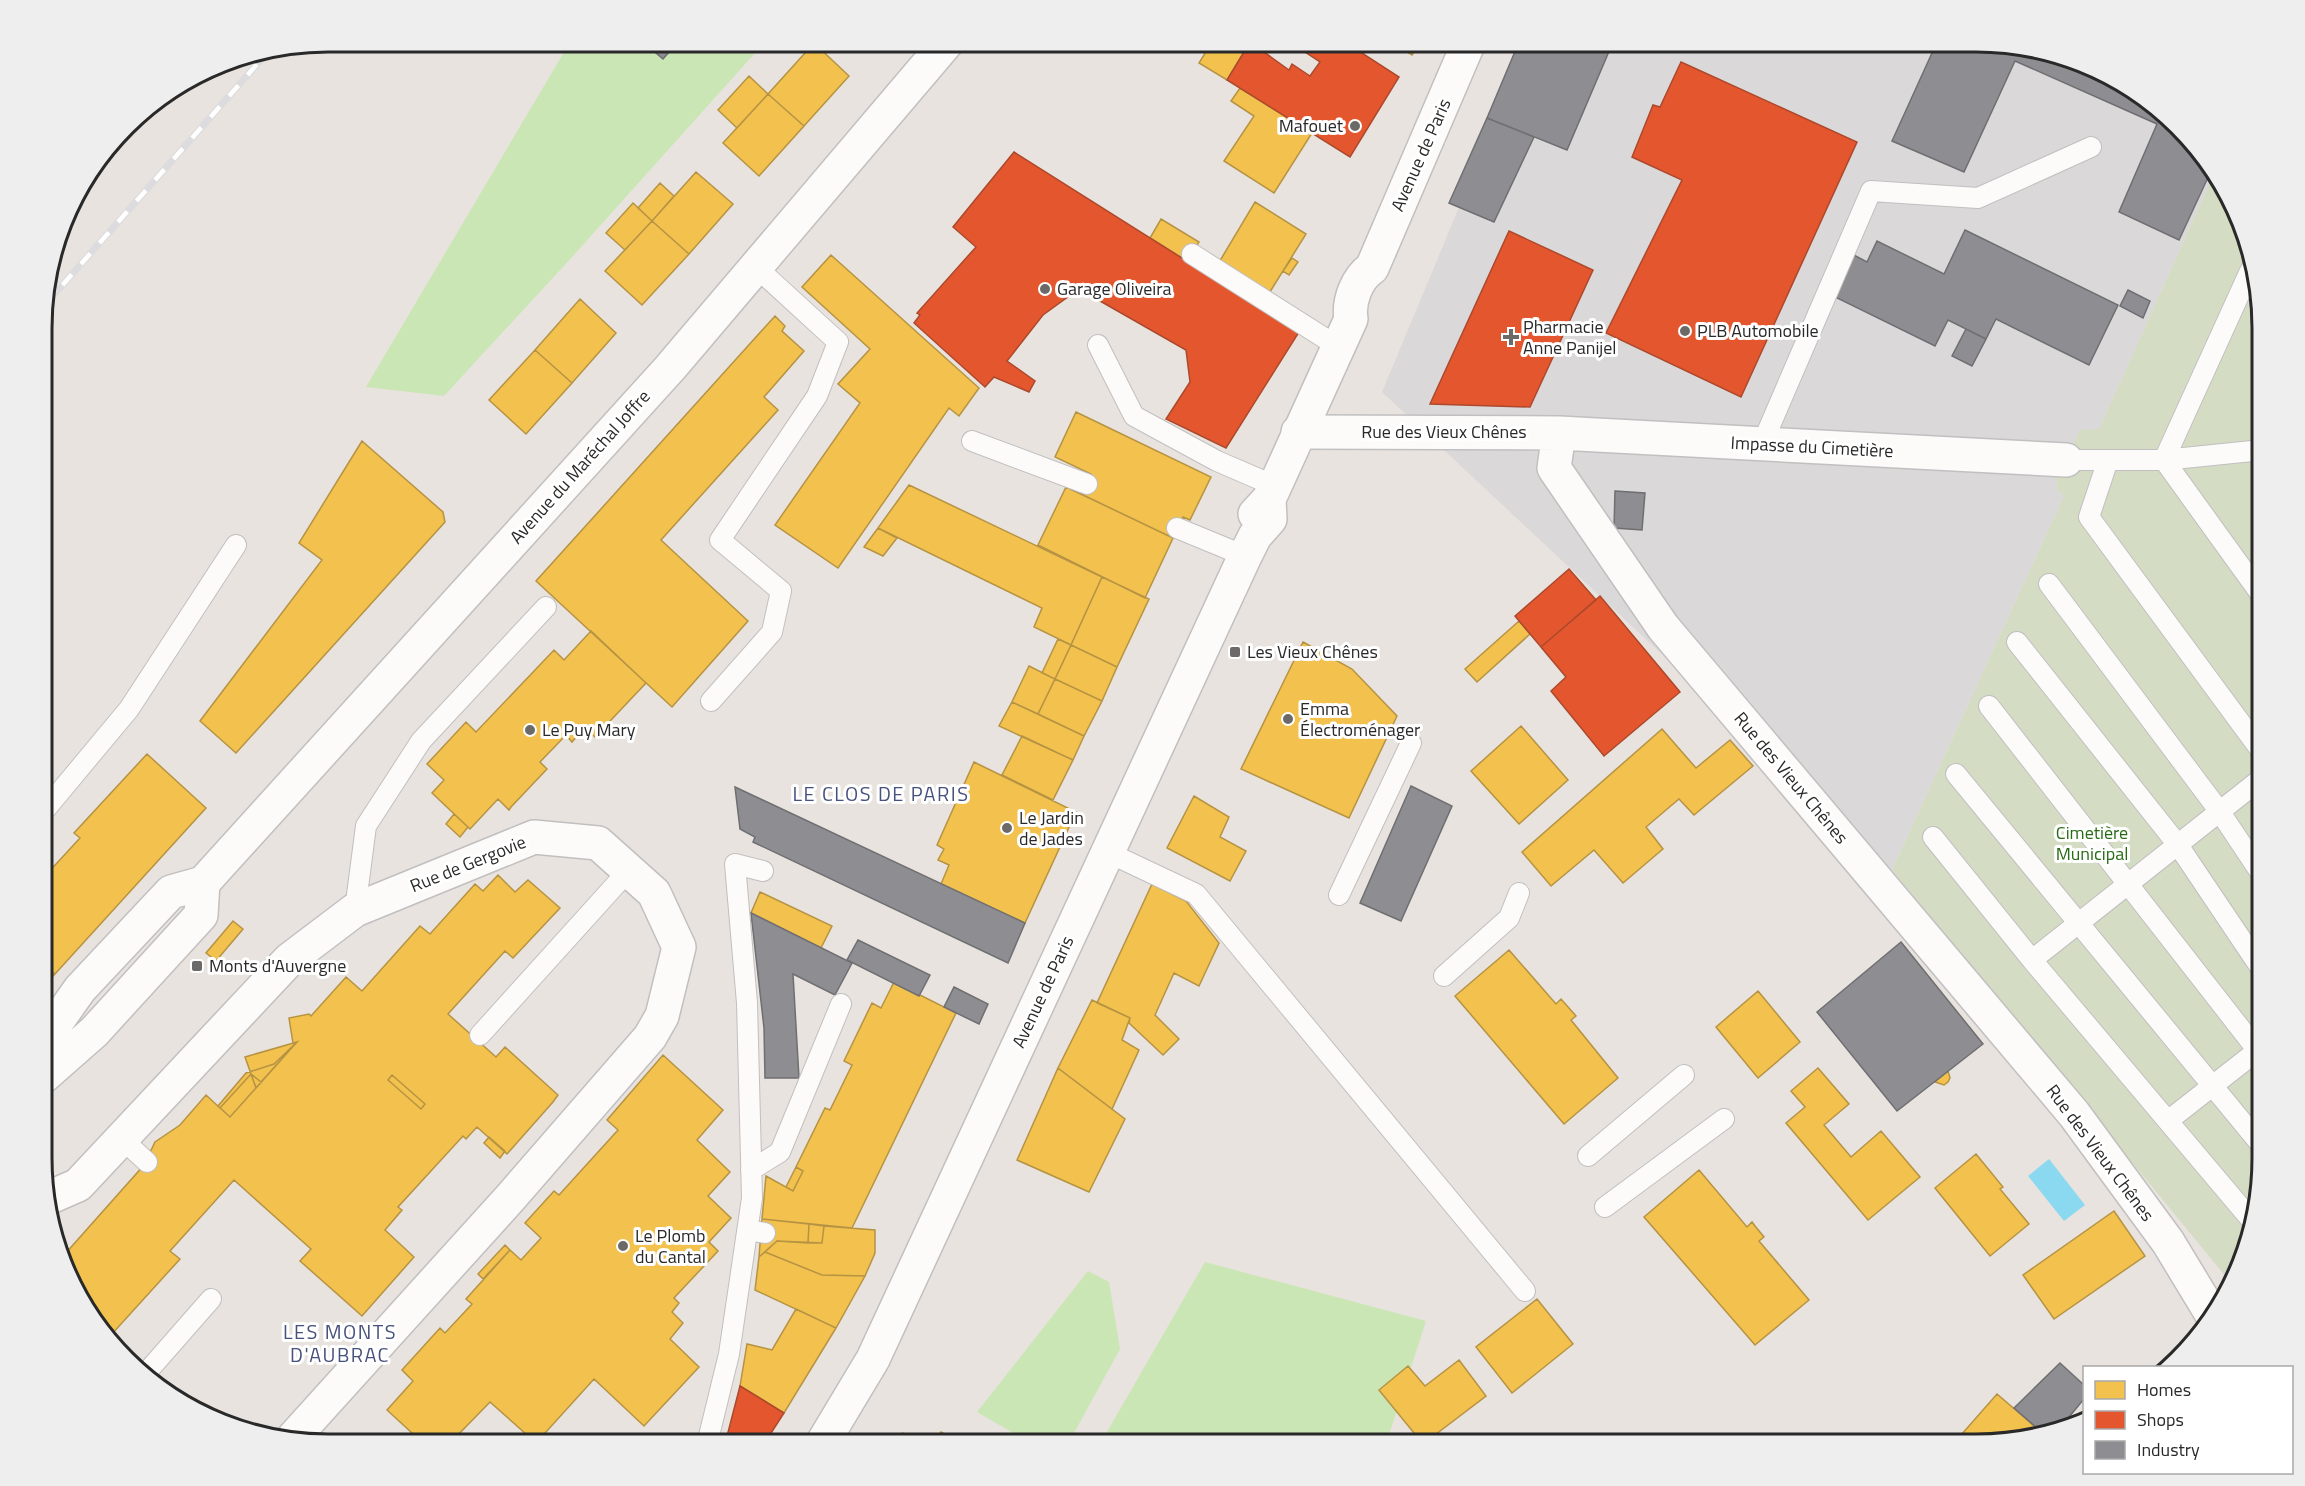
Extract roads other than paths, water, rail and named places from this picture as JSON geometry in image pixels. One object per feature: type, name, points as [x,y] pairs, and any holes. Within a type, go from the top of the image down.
[{"type":"street","name":"Avenue du Maréchal Joffre","points":[[203,883],[670,368],[939,52]]},
{"type":"street","name":"Avenue de Paris","points":[[828,1434],[873,1359],[1250,546],[1270,519],[1272,493],[1344,332],[1368,310],[1379,279],[1372,268],[1465,52]]},
{"type":"street","name":"Rue des Vieux Chênes","points":[[1298,432],[1559,433],[1554,468],[1663,627],[2074,1114],[2168,1242],[2208,1308]]},
{"type":"street","name":"Impasse du Cimetière","points":[[1559,433],[2066,460]]},
{"type":"street","name":"Rue de Gergovie","points":[[55,1193],[78,1185],[289,960],[355,910],[534,837],[598,843],[654,893],[680,947],[662,1016],[650,1037],[511,1197],[299,1432]]},
{"type":"street","points":[[52,1029],[80,989],[171,892],[203,883],[201,915],[94,1032],[52,1069]]},
{"type":"lane","points":[[1762,444],[1871,190],[1978,198],[2091,147]]},
{"type":"lane","points":[[1192,254],[1344,332]]},
{"type":"lane","points":[[711,701],[772,632],[781,591],[720,540],[817,396],[838,342],[756,267]]},
{"type":"lane","points":[[2164,460],[2247,277]]},
{"type":"lane","points":[[1098,345],[1134,416],[1272,493]]},
{"type":"lane","points":[[972,441],[1087,484]]},
{"type":"lane","points":[[2066,460],[2164,460],[2252,451]]},
{"type":"lane","points":[[2108,460],[2089,517],[2252,738]]},
{"type":"lane","points":[[2164,460],[2252,582]]},
{"type":"lane","points":[[1177,528],[1250,546]]},
{"type":"lane","points":[[52,802],[129,709],[236,545]]},
{"type":"lane","points":[[2049,584],[2220,812],[2252,860]]},
{"type":"lane","points":[[355,910],[366,826],[421,741],[546,607]]},
{"type":"lane","points":[[2017,642],[2178,845],[2252,955]]},
{"type":"lane","points":[[1989,706],[2252,1040]]},
{"type":"lane","points":[[1339,895],[1411,743]]},
{"type":"lane","points":[[1956,774],[2252,1134]]},
{"type":"lane","points":[[2032,960],[2252,785]]},
{"type":"lane","points":[[1933,837],[2032,960],[2246,1214]]},
{"type":"lane","points":[[1107,852],[1196,894],[1525,1291]]},
{"type":"lane","points":[[709,1434],[756,1231],[752,1198],[747,1003],[735,864],[763,871]]},
{"type":"lane","points":[[480,1035],[629,870]]},
{"type":"lane","points":[[1444,976],[1509,918],[1519,893]]},
{"type":"lane","points":[[751,1170],[780,1152],[841,1004]]},
{"type":"lane","points":[[2169,1120],[2252,1057]]},
{"type":"lane","points":[[1588,1156],[1684,1075]]},
{"type":"lane","points":[[1605,1208],[1724,1119]]},
{"type":"lane","points":[[122,1139],[147,1162]]},
{"type":"lane","points":[[151,1368],[211,1299]]},
{"type":"water","points":[[2049,1159],[2085,1205],[2064,1221],[2028,1176]]},
{"type":"railway","points":[[55,294],[259,61]]},
{"type":"place","name":"Mafouet","points":[[1355,126]]},
{"type":"place","name":"Garage Oliveira","points":[[1045,289]]},
{"type":"place","name":"PLB Automobile","points":[[1685,331]]},
{"type":"place","name":"Pharmacie Anne Panijel","points":[[1511,337]]},
{"type":"place","name":"Les Vieux Chênes","points":[[1235,652]]},
{"type":"place","name":"Emma Électroménager","points":[[1288,719]]},
{"type":"place","name":"Le Puy Mary","points":[[530,730]]},
{"type":"place","name":"Le Jardin de Jades","points":[[1007,828]]},
{"type":"place","name":"Monts d'Auvergne","points":[[197,966]]},
{"type":"place","name":"Le Plomb du Cantal","points":[[623,1246]]},
{"type":"district","name":"LE CLOS DE PARIS","points":[[881,794]]},
{"type":"district","name":"LES MONTS D'AUBRAC","points":[[340,1344]]},
{"type":"park label","name":"Cimetière Municipal","points":[[2092,843]]}]
